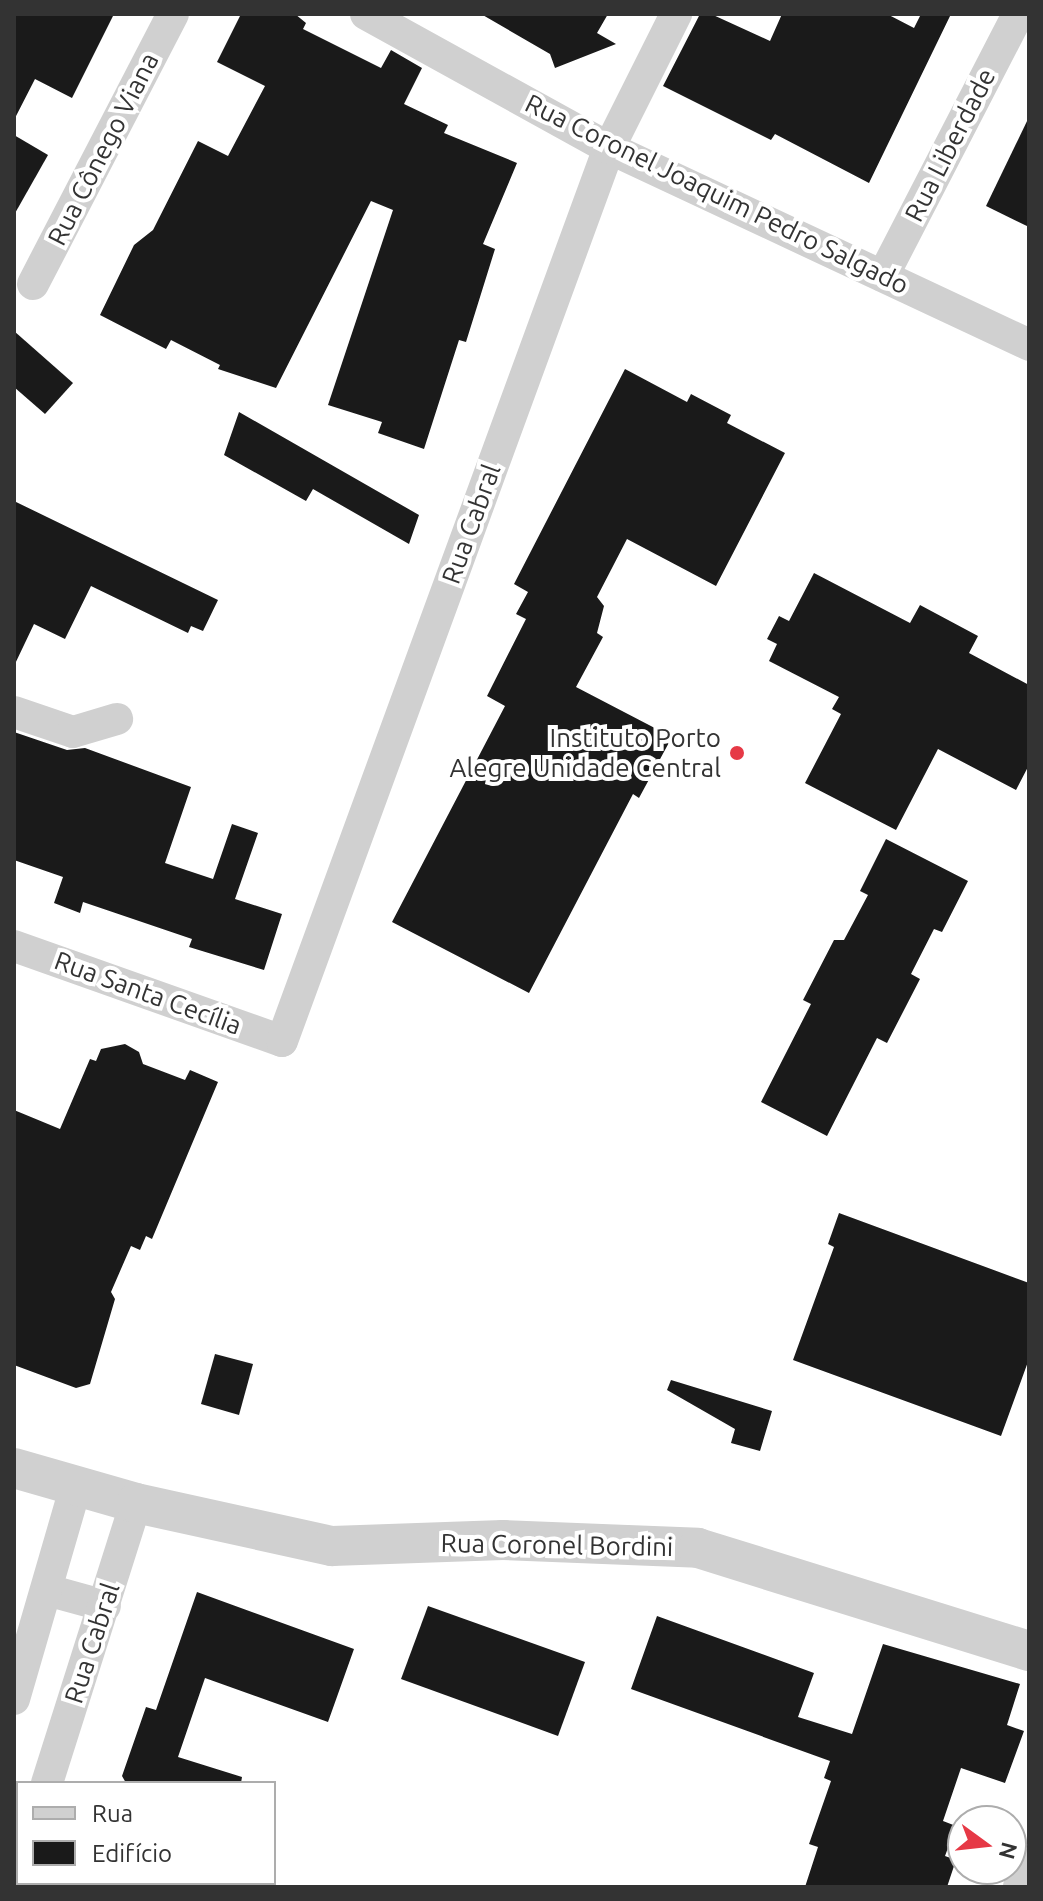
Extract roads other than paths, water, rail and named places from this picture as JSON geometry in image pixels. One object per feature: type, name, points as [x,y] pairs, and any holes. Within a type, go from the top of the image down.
[{"type":"street","name":"Rua Cônego Viana","points":[[33,284],[173,14]]},
{"type":"street","name":"Rua Coronel Joaquim Pedro Salgado","points":[[366,14],[609,148],[1029,345]]},
{"type":"street","name":"Rua Cabral","points":[[282,1041],[609,148],[676,14]]},
{"type":"street","name":"Rua Liberdade","points":[[883,276],[1018,14]]},
{"type":"street","points":[[14,712],[73,732],[117,719]]},
{"type":"street","name":"Rua Santa Cecília","points":[[14,946],[282,1041]]},
{"type":"street","name":"Rua Coronel Bordini","points":[[14,1468],[136,1503],[332,1546],[503,1540],[698,1548],[1029,1651]]},
{"type":"street","points":[[14,1699],[76,1486]]},
{"type":"street","name":"Rua Cabral","points":[[48,1781],[136,1503]]},
{"type":"street","points":[[47,1590],[105,1606]]},
{"type":"street","points":[[1023,1887],[1029,1869]]},
{"type":"place","name":"Instituto Porto Alegre Unidade Central","points":[[737,753]]}]
